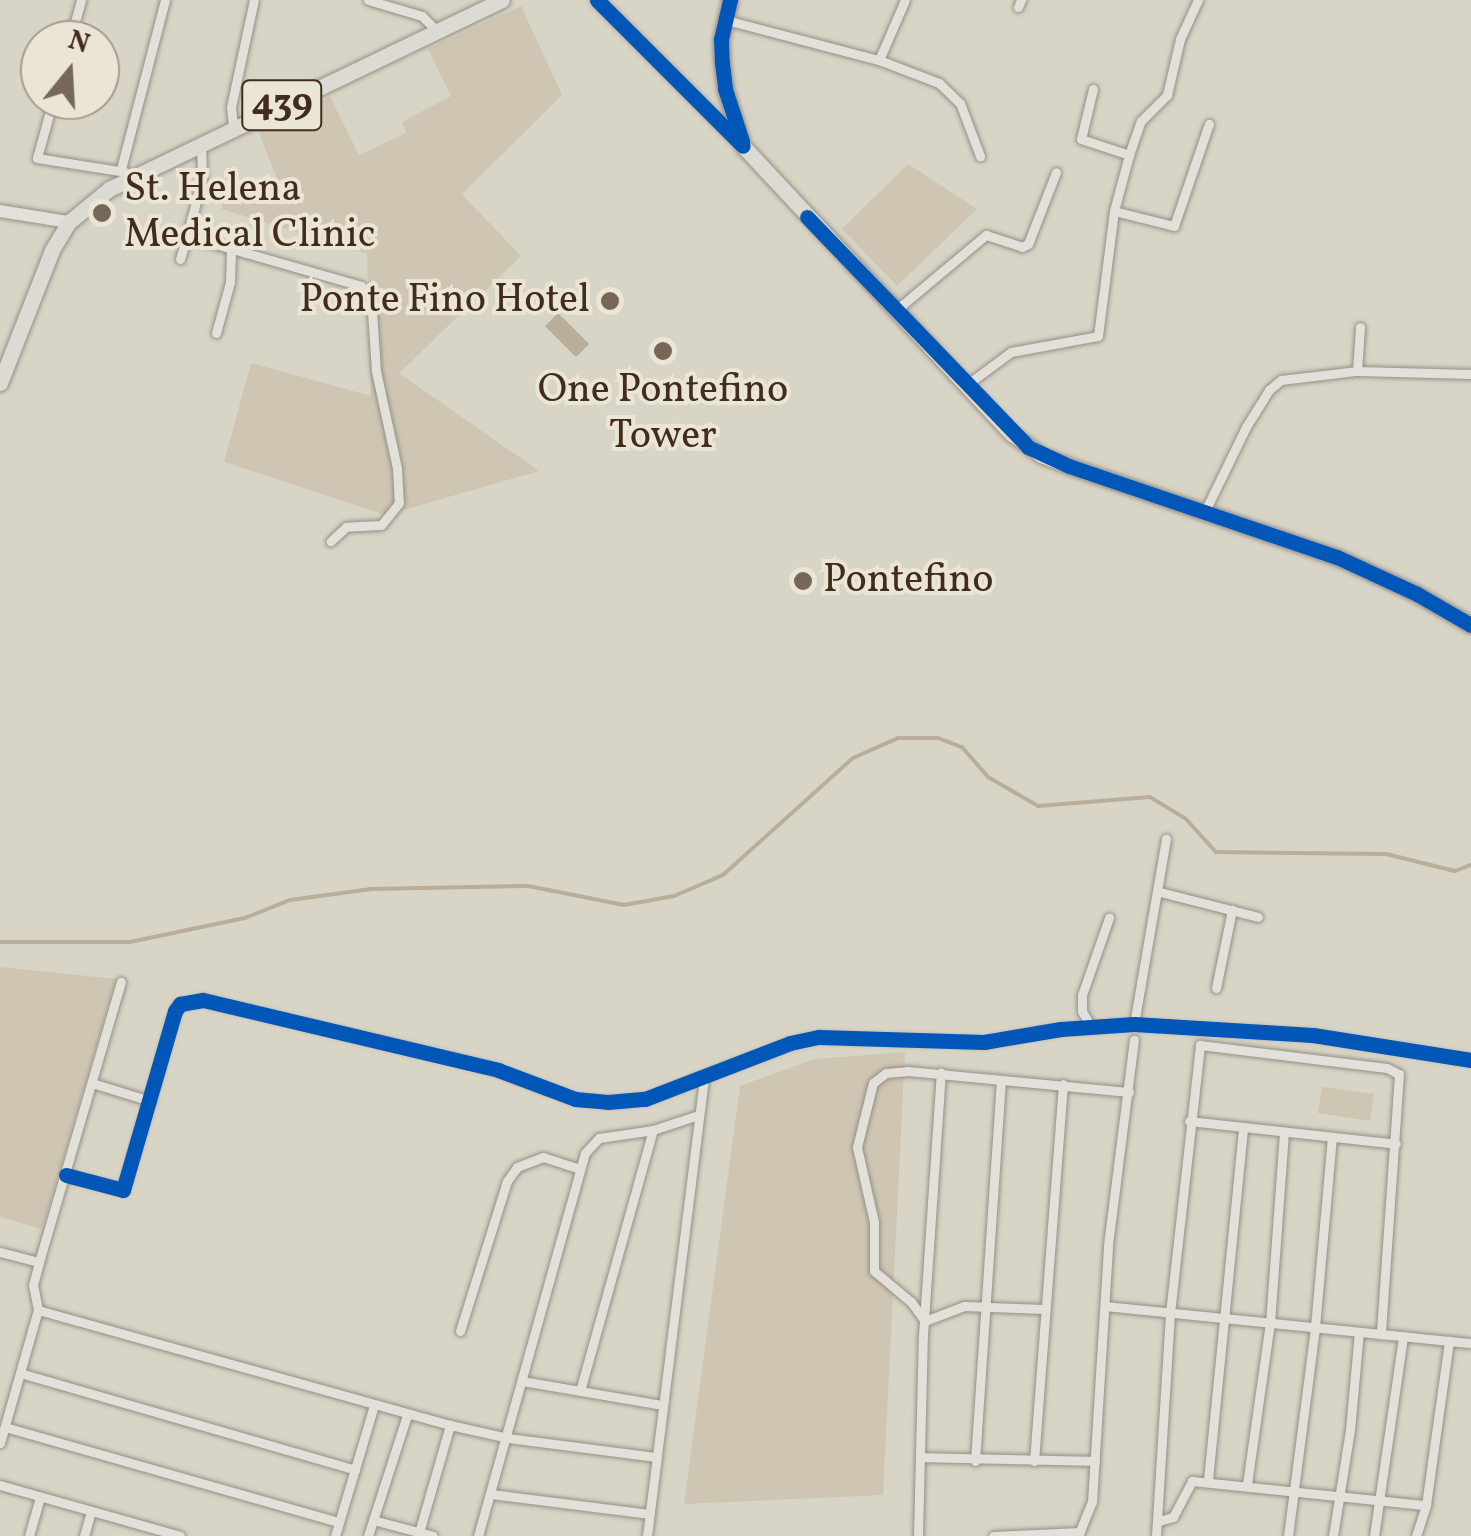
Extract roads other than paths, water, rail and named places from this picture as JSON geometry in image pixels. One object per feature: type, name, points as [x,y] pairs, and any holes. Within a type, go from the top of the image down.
[{"type":"main road","name":"439","points":[[0,383],[44,268],[70,222],[126,172],[202,142],[502,0]]},
{"type":"main road","points":[[597,0],[743,146],[1012,434],[1042,455],[1206,509],[1381,576],[1471,626]]},
{"type":"main road","points":[[730,0],[721,39],[724,89],[743,146]]},
{"type":"main road","points":[[0,211],[70,222]]},
{"type":"street","points":[[48,120],[37,158],[126,172],[166,0]]},
{"type":"street","points":[[234,126],[231,107],[254,0]]},
{"type":"street","points":[[368,0],[422,16],[437,31]]},
{"type":"street","points":[[879,60],[904,0]]},
{"type":"street","points":[[965,386],[1010,352],[1098,336],[1114,212],[1130,155],[1141,121],[1162,102],[1170,84],[1180,39],[1198,0]]},
{"type":"street","points":[[726,20],[879,60],[950,91],[966,114],[980,156]]},
{"type":"street","points":[[1093,89],[1081,139],[1130,155]]},
{"type":"street","points":[[1114,212],[1174,226],[1209,124]]},
{"type":"street","points":[[180,259],[202,179],[202,142]]},
{"type":"street","points":[[895,311],[986,236],[1022,247],[1028,244],[1056,172]]},
{"type":"street","points":[[187,236],[361,286],[371,296],[376,371],[397,468],[400,504],[381,525],[346,527],[331,541]]},
{"type":"street","points":[[216,332],[230,282],[231,248]]},
{"type":"street","points":[[1357,372],[1360,327]]},
{"type":"street","points":[[1206,509],[1268,390],[1301,374],[1471,374]]},
{"type":"street","points":[[1134,1024],[1160,892],[1166,838]]},
{"type":"street","points":[[1160,892],[1258,917]]},
{"type":"street","points":[[1216,988],[1232,910]]},
{"type":"street","points":[[1090,1025],[1082,1011],[1082,995],[1108,918]]},
{"type":"street","points":[[0,1443],[38,1310],[33,1284],[121,982]]},
{"type":"street","points":[[66,1175],[123,1190],[175,1011],[180,1004],[203,1000],[498,1070],[574,1099],[608,1102],[646,1099],[790,1043],[820,1036],[984,1042],[1090,1025],[1134,1024],[1313,1035],[1471,1060]]},
{"type":"street","points":[[993,1536],[1079,1534],[1092,1502],[1108,1245],[1134,1040]]},
{"type":"street","points":[[1156,1536],[1170,1313],[1200,1044],[1393,1069],[1400,1081],[1382,1334]]},
{"type":"street","points":[[925,1321],[874,1272],[874,1222],[857,1138],[874,1084],[886,1073],[941,1073],[1129,1092]]},
{"type":"street","points":[[918,1536],[925,1321],[941,1073]]},
{"type":"street","points":[[648,1536],[704,1078]]},
{"type":"street","points":[[975,1461],[1001,1081]]},
{"type":"street","points":[[92,1083],[150,1101]]},
{"type":"street","points":[[1034,1461],[1063,1084]]},
{"type":"street","points":[[478,1536],[585,1153],[598,1138],[653,1130],[698,1115]]},
{"type":"street","points":[[1189,1121],[1396,1144]]},
{"type":"street","points":[[1208,1480],[1243,1127]]},
{"type":"street","points":[[580,1391],[653,1130]]},
{"type":"street","points":[[1247,1484],[1270,1323],[1284,1132]]},
{"type":"street","points":[[1288,1536],[1315,1328],[1332,1137]]},
{"type":"street","points":[[460,1331],[507,1181],[518,1166],[543,1157],[580,1169]]},
{"type":"street","points":[[0,1252],[39,1262]]},
{"type":"street","points":[[925,1321],[946,1311],[988,1304],[1043,1309]]},
{"type":"street","points":[[1105,1306],[1468,1343]]},
{"type":"street","points":[[38,1310],[407,1415],[508,1438],[656,1457]]},
{"type":"street","points":[[1333,1536],[1342,1494],[1359,1332]]},
{"type":"street","points":[[1374,1536],[1403,1336]]},
{"type":"street","points":[[1416,1536],[1426,1505],[1449,1341]]},
{"type":"street","points":[[20,1373],[356,1470]]},
{"type":"street","points":[[522,1380],[662,1405]]},
{"type":"street","points":[[335,1536],[374,1405]]},
{"type":"street","points":[[368,1536],[407,1415]]},
{"type":"street","points":[[418,1534],[450,1425]]},
{"type":"street","points":[[4,1427],[339,1522]]},
{"type":"street","points":[[920,1457],[1095,1461]]},
{"type":"street","points":[[1159,1521],[1174,1517],[1187,1483],[1208,1480],[1426,1505]]},
{"type":"street","points":[[0,1486],[91,1511],[143,1531],[180,1536]]},
{"type":"street","points":[[491,1494],[650,1514]]},
{"type":"street","points":[[29,1536],[40,1497]]},
{"type":"street","points":[[84,1536],[91,1511]]},
{"type":"street","points":[[373,1520],[433,1536]]},
{"type":"waterway","points":[[0,942],[130,942],[245,918],[290,900],[371,889],[528,886],[624,905],[674,896],[723,875],[853,758],[898,738],[938,738],[962,747],[988,777],[1038,806],[1150,797],[1186,819],[1216,852],[1386,854],[1455,871],[1471,865]]},
{"type":"place","name":"St. Helena Medical Clinic","points":[[102,213]]},
{"type":"place","name":"Ponte Fino Hotel","points":[[610,301]]},
{"type":"place","name":"One Pontefino Tower","points":[[663,351]]},
{"type":"place","name":"Pontefino","points":[[803,581]]}]
